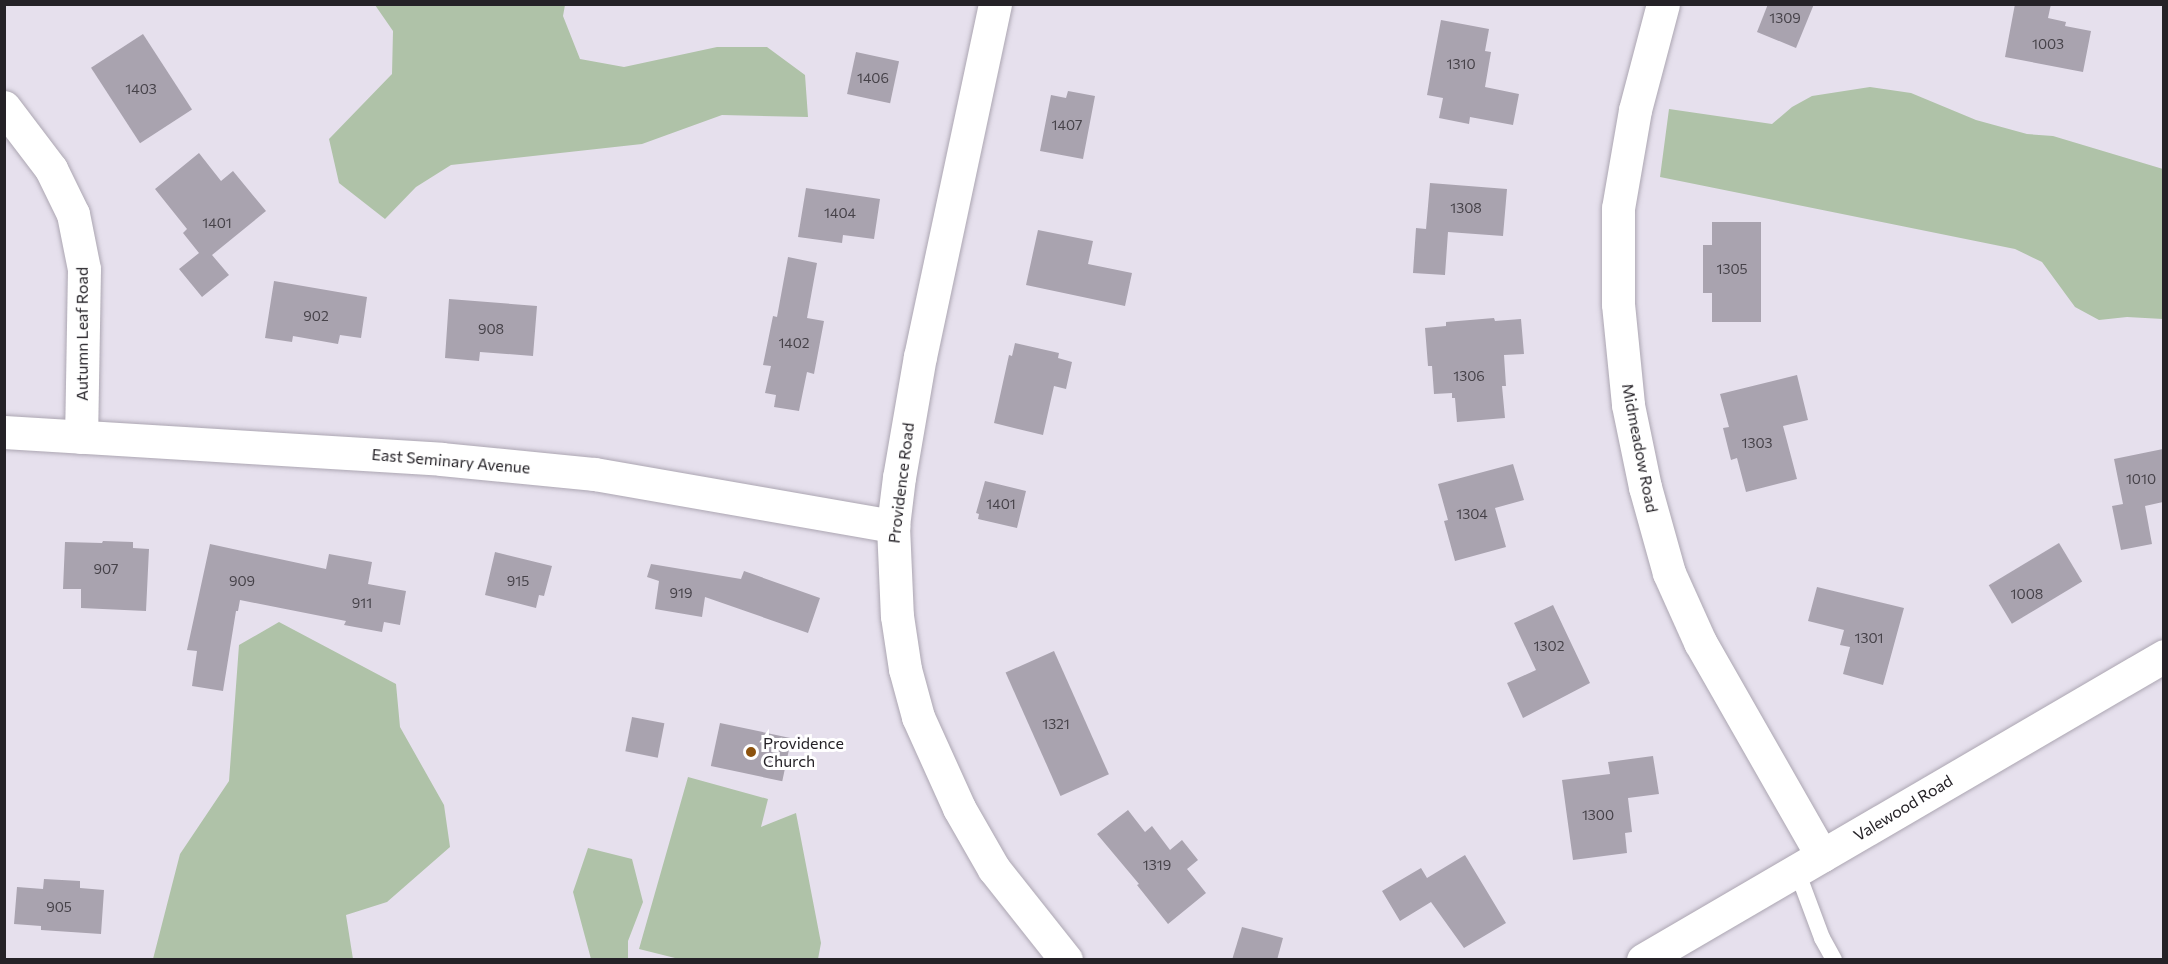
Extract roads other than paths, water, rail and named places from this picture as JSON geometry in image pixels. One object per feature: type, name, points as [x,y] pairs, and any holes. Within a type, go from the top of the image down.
[{"type":"street","name":"Providence Road","points":[[995,4],[920,356],[898,477],[893,526],[897,616],[905,669],[918,717],[935,760],[972,834],[994,869],[1066,960]]},
{"type":"street","name":"Midmeadow Road","points":[[1663,4],[1635,110],[1618,208],[1618,304],[1628,405],[1645,488],[1670,573],[1706,653],[1810,863]]},
{"type":"street","name":"Autumn Leaf Road","points":[[4,107],[51,169],[73,214],[84,269],[81,437]]},
{"type":"street","name":"East Seminary Avenue","points":[[4,432],[441,459],[595,474],[893,526]]},
{"type":"street","name":"Valewood Road","points":[[1643,960],[2163,656]]},
{"type":"lane","points":[[1810,863],[1822,938],[1834,960]]},
{"type":"place","name":"Providence Church","points":[[751,752]]}]
